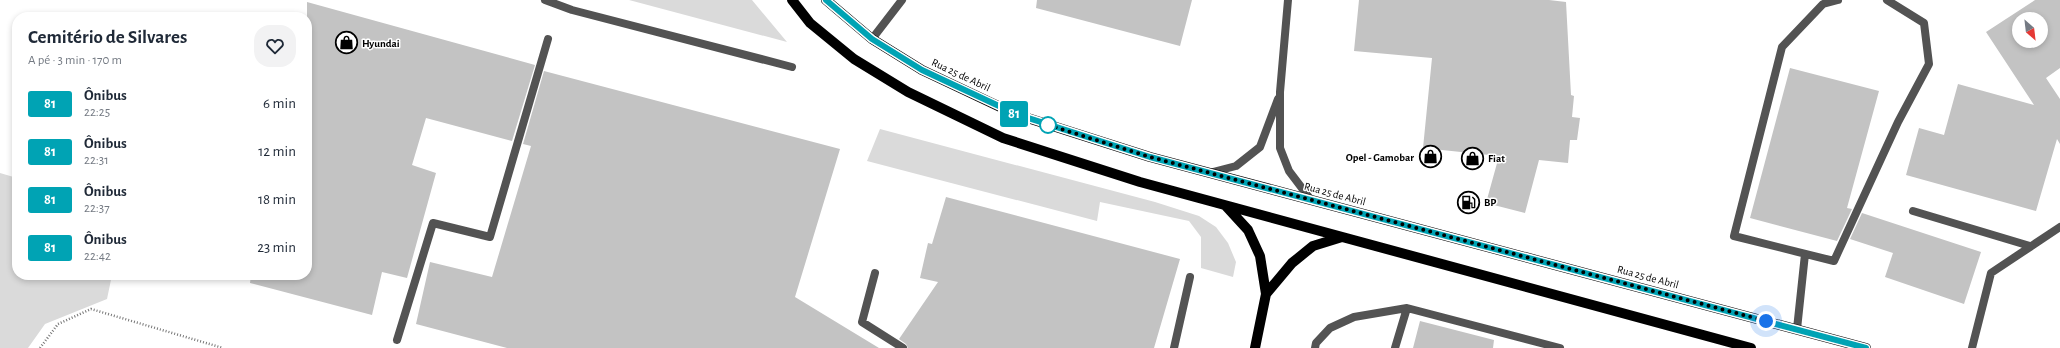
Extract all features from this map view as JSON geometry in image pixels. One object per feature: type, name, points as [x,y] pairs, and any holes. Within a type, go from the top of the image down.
[{"type":"main road","points":[[792,0],[810,23],[854,59],[908,92],[1003,138],[1140,182],[1751,348]]},
{"type":"main road","name":"Rua 25 de Abril","points":[[826,0],[872,39],[922,70],[1016,114],[1150,157],[1866,348]]},
{"type":"main road","points":[[1226,206],[1248,230],[1260,256],[1266,294],[1255,348]]},
{"type":"main road","points":[[1266,294],[1292,263],[1313,246],[1342,237]]},
{"type":"street","points":[[545,0],[572,10],[792,67]]},
{"type":"street","points":[[872,39],[902,0]]},
{"type":"street","points":[[1288,0],[1280,92],[1280,148],[1289,171],[1311,200]]},
{"type":"street","points":[[1838,0],[1823,4],[1782,47],[1734,236],[1834,261],[1898,122],[1929,64],[1924,23],[1887,0]]},
{"type":"street","points":[[397,340],[432,223],[490,238],[548,40]]},
{"type":"street","points":[[1209,173],[1236,166],[1260,147],[1280,92]]},
{"type":"street","points":[[1913,211],[2030,246]]},
{"type":"street","points":[[1972,348],[1991,273],[2060,227]]},
{"type":"street","points":[[1797,329],[1805,254]]},
{"type":"street","points":[[875,273],[862,322],[903,348]]},
{"type":"street","points":[[1174,348],[1190,277]]},
{"type":"street","points":[[1395,348],[1407,308]]},
{"type":"street","points":[[1315,348],[1316,343],[1330,328],[1354,317],[1407,308],[1560,348]]},
{"type":"path","points":[[40,348],[58,324],[91,310],[223,348]]},
{"type":"shaded area","points":[[629,0],[752,0],[787,42]]},
{"type":"shaded area","points":[[880,129],[1155,202],[1199,216],[1216,227],[1228,243],[1236,262],[1233,277],[1201,268],[1201,237],[1189,221],[1100,202],[1097,221],[867,161]]},
{"type":"shaded area","points":[[0,173],[12,177],[12,280],[111,280],[107,299],[45,324],[28,348],[0,348]]},
{"type":"building","points":[[1037,0],[1192,0],[1180,46],[1036,8]]},
{"type":"building","points":[[1359,0],[1549,0],[1566,2],[1571,95],[1574,96],[1572,117],[1580,118],[1577,140],[1570,140],[1568,163],[1539,160],[1525,213],[1486,203],[1499,156],[1423,148],[1432,58],[1354,51]]},
{"type":"building","points":[[2035,0],[2060,0],[2060,68],[2046,78],[2060,99],[2060,144],[2057,139],[2036,211],[1906,175],[1919,128],[1944,135],[1958,84],[2034,105],[1986,32],[2012,15],[2012,48],[2048,48],[2048,12],[2017,12]]},
{"type":"building","points":[[307,2],[535,65],[512,141],[426,118],[412,165],[436,173],[407,278],[382,272],[372,315],[250,283],[250,280],[312,280],[312,12],[307,12]]},
{"type":"building","points":[[1790,68],[1879,91],[1847,208],[1852,209],[1837,241],[1750,218]]},
{"type":"building","points":[[544,71],[840,149],[795,297],[879,348],[507,348],[416,324],[430,262],[492,277],[531,146],[523,144]]},
{"type":"building","points":[[946,197],[1180,259],[1154,348],[908,348],[906,344],[899,339],[938,282],[920,278],[928,243],[932,244]]},
{"type":"building","points":[[1862,213],[1981,252],[1964,304],[1885,277],[1893,253],[1850,239]]},
{"type":"building","points":[[1420,321],[1494,340],[1493,348],[1413,348]]},
{"type":"bus line","name":"81","points":[[826,0],[830,5],[872,39],[922,70],[1016,114],[1150,157],[1866,348]]},
{"type":"place","name":"Hyundai","points":[[346,43]]},
{"type":"place","name":"Opel - Gamobar","points":[[1430,157]]},
{"type":"place","name":"Fiat","points":[[1472,158]]},
{"type":"place","name":"BP","points":[[1469,202]]},
{"type":"route","points":[[1048,125],[1045,124],[1150,157],[1766,321]]}]
